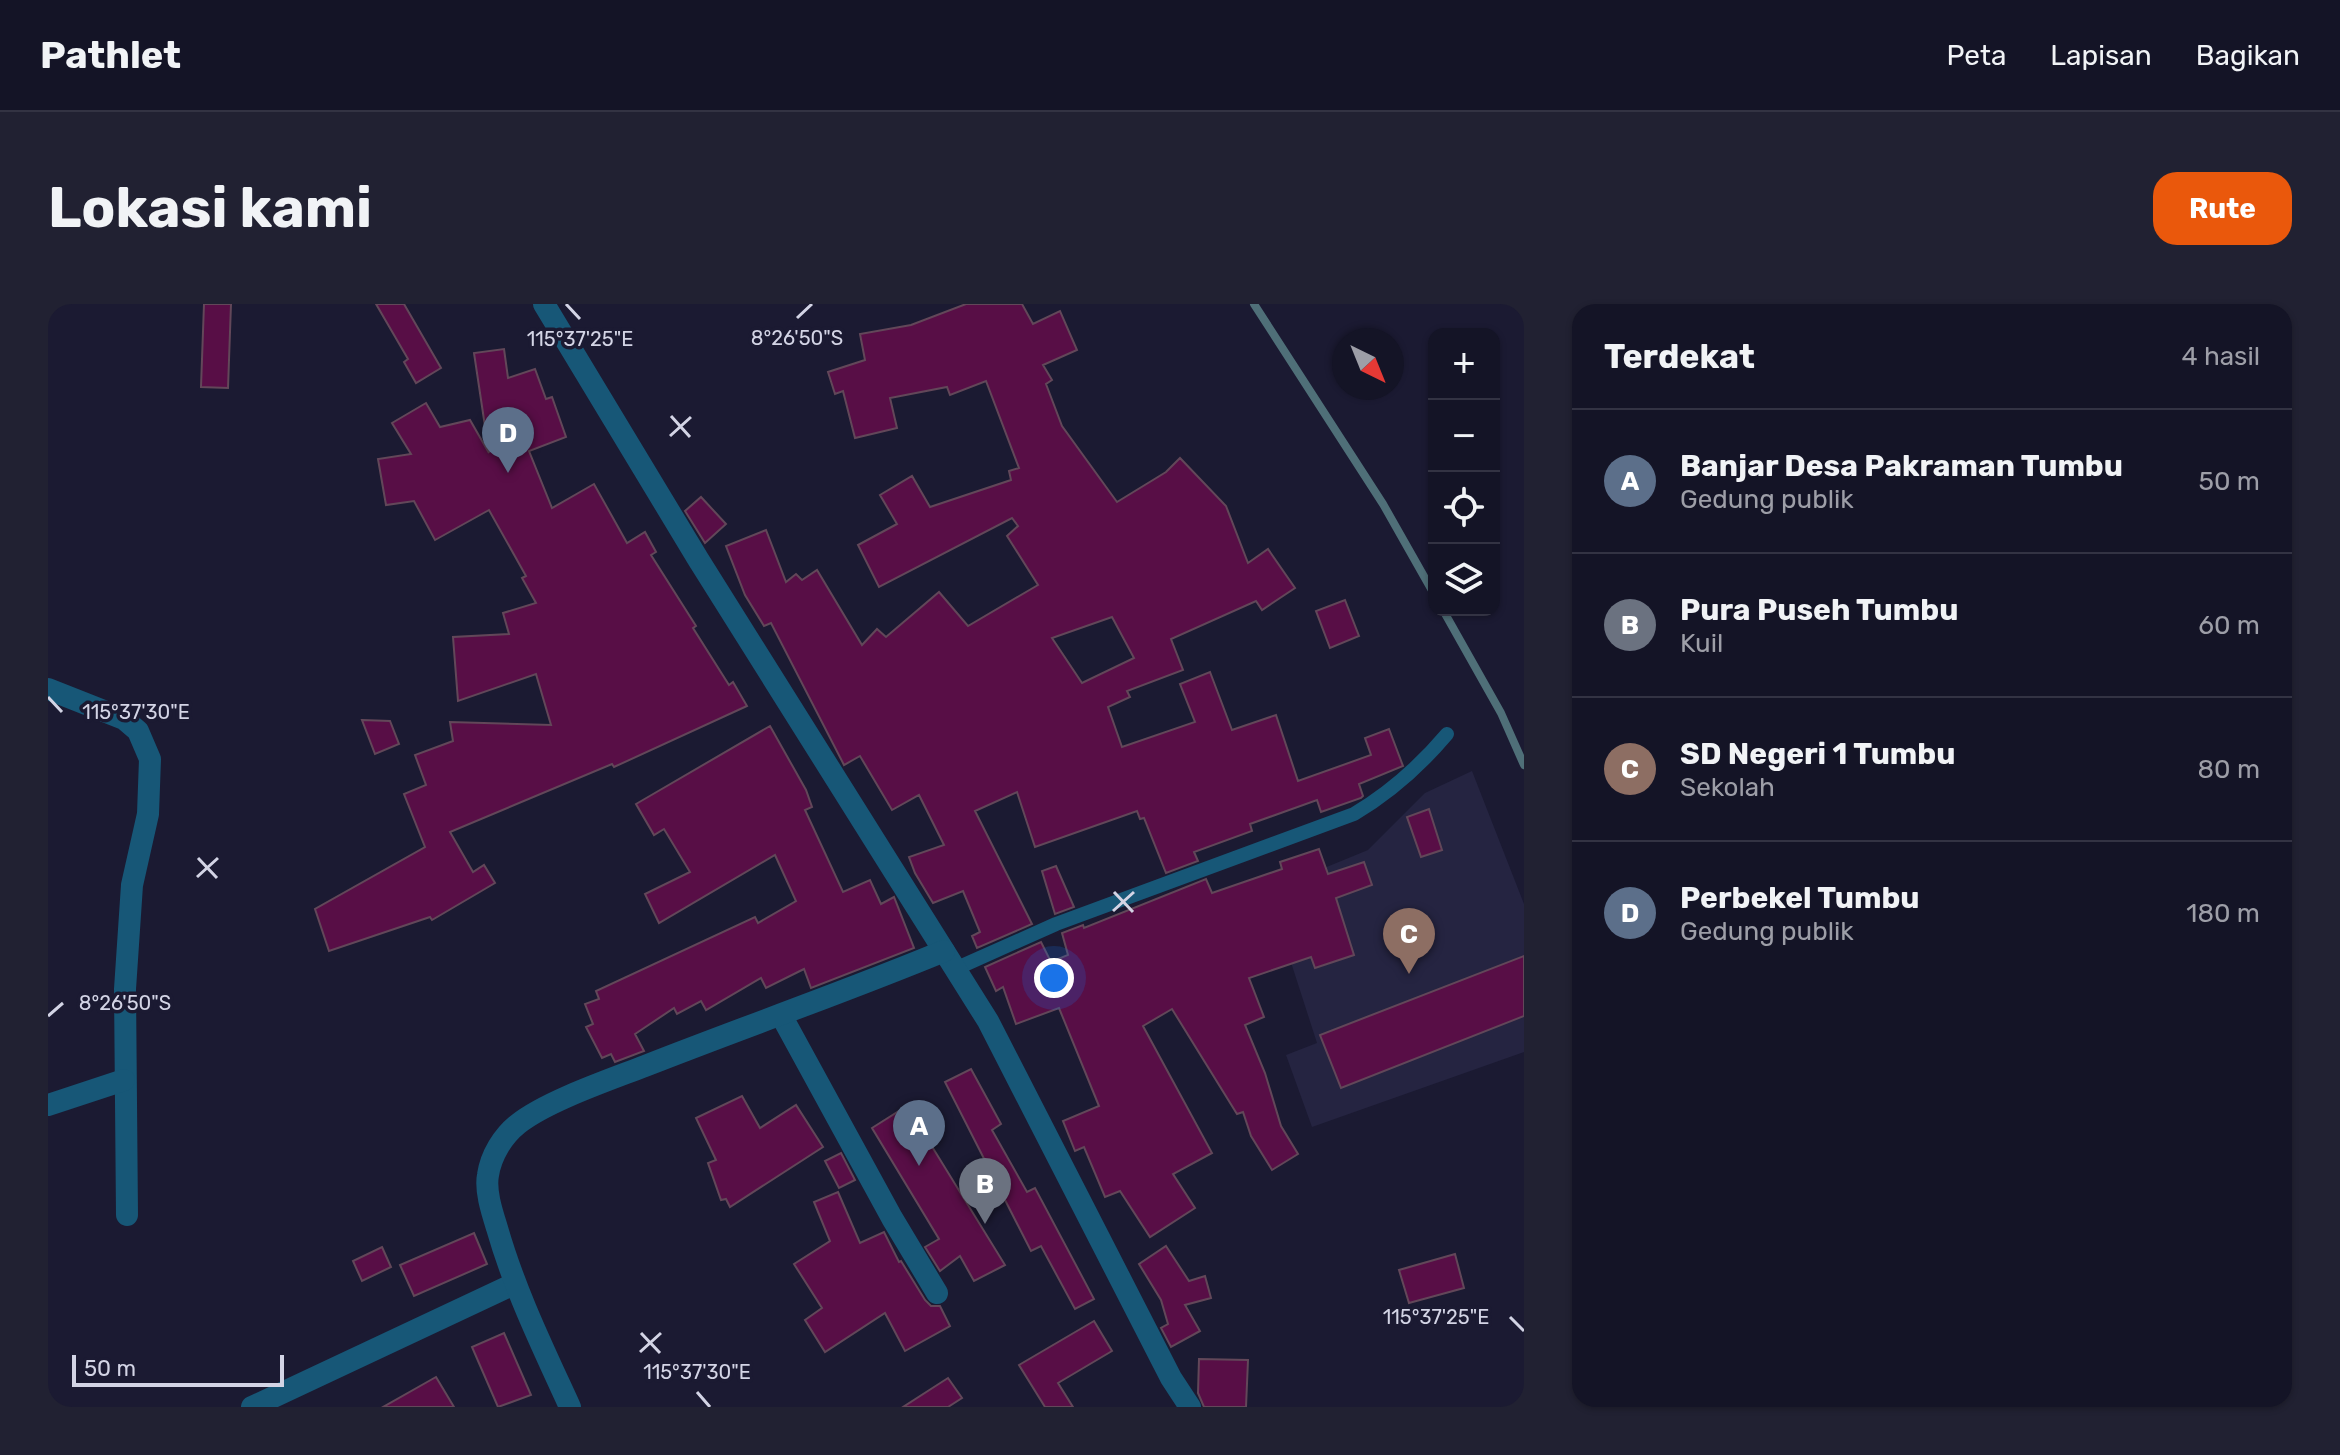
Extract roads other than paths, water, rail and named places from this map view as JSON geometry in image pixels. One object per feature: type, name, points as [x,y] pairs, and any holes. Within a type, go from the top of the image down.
[{"type":"street","points":[[544,304],[1013,1067],[1171,1378],[1190,1407]]},
{"type":"street","points":[[48,689],[124,719],[138,731],[150,759],[148,814],[132,885],[125,989],[127,1215]]},
{"type":"street","points":[[570,1407],[514,1284],[491,1209],[487,1177],[493,1157],[505,1137],[547,1106],[781,1015],[949,960]]},
{"type":"street","points":[[781,1015],[892,1218],[937,1293]]},
{"type":"street","points":[[48,1105],[124,1080]]},
{"type":"street","points":[[252,1407],[514,1284]]},
{"type":"lane","points":[[949,960],[1056,924],[1354,814],[1398,785],[1424,762],[1447,734]]},
{"type":"waterway","points":[[1254,304],[1383,504],[1428,583]]},
{"type":"waterway","points":[[1446,616],[1501,713],[1524,765]]},
{"type":"place","name":"Perbekel Tumbu","points":[[508,473]]},
{"type":"place","name":"SD Negeri 1 Tumbu","points":[[1409,974]]},
{"type":"place","name":"Banjar Desa Pakraman Tumbu","points":[[919,1166]]},
{"type":"place","name":"Pura Puseh Tumbu","points":[[985,1224]]}]
